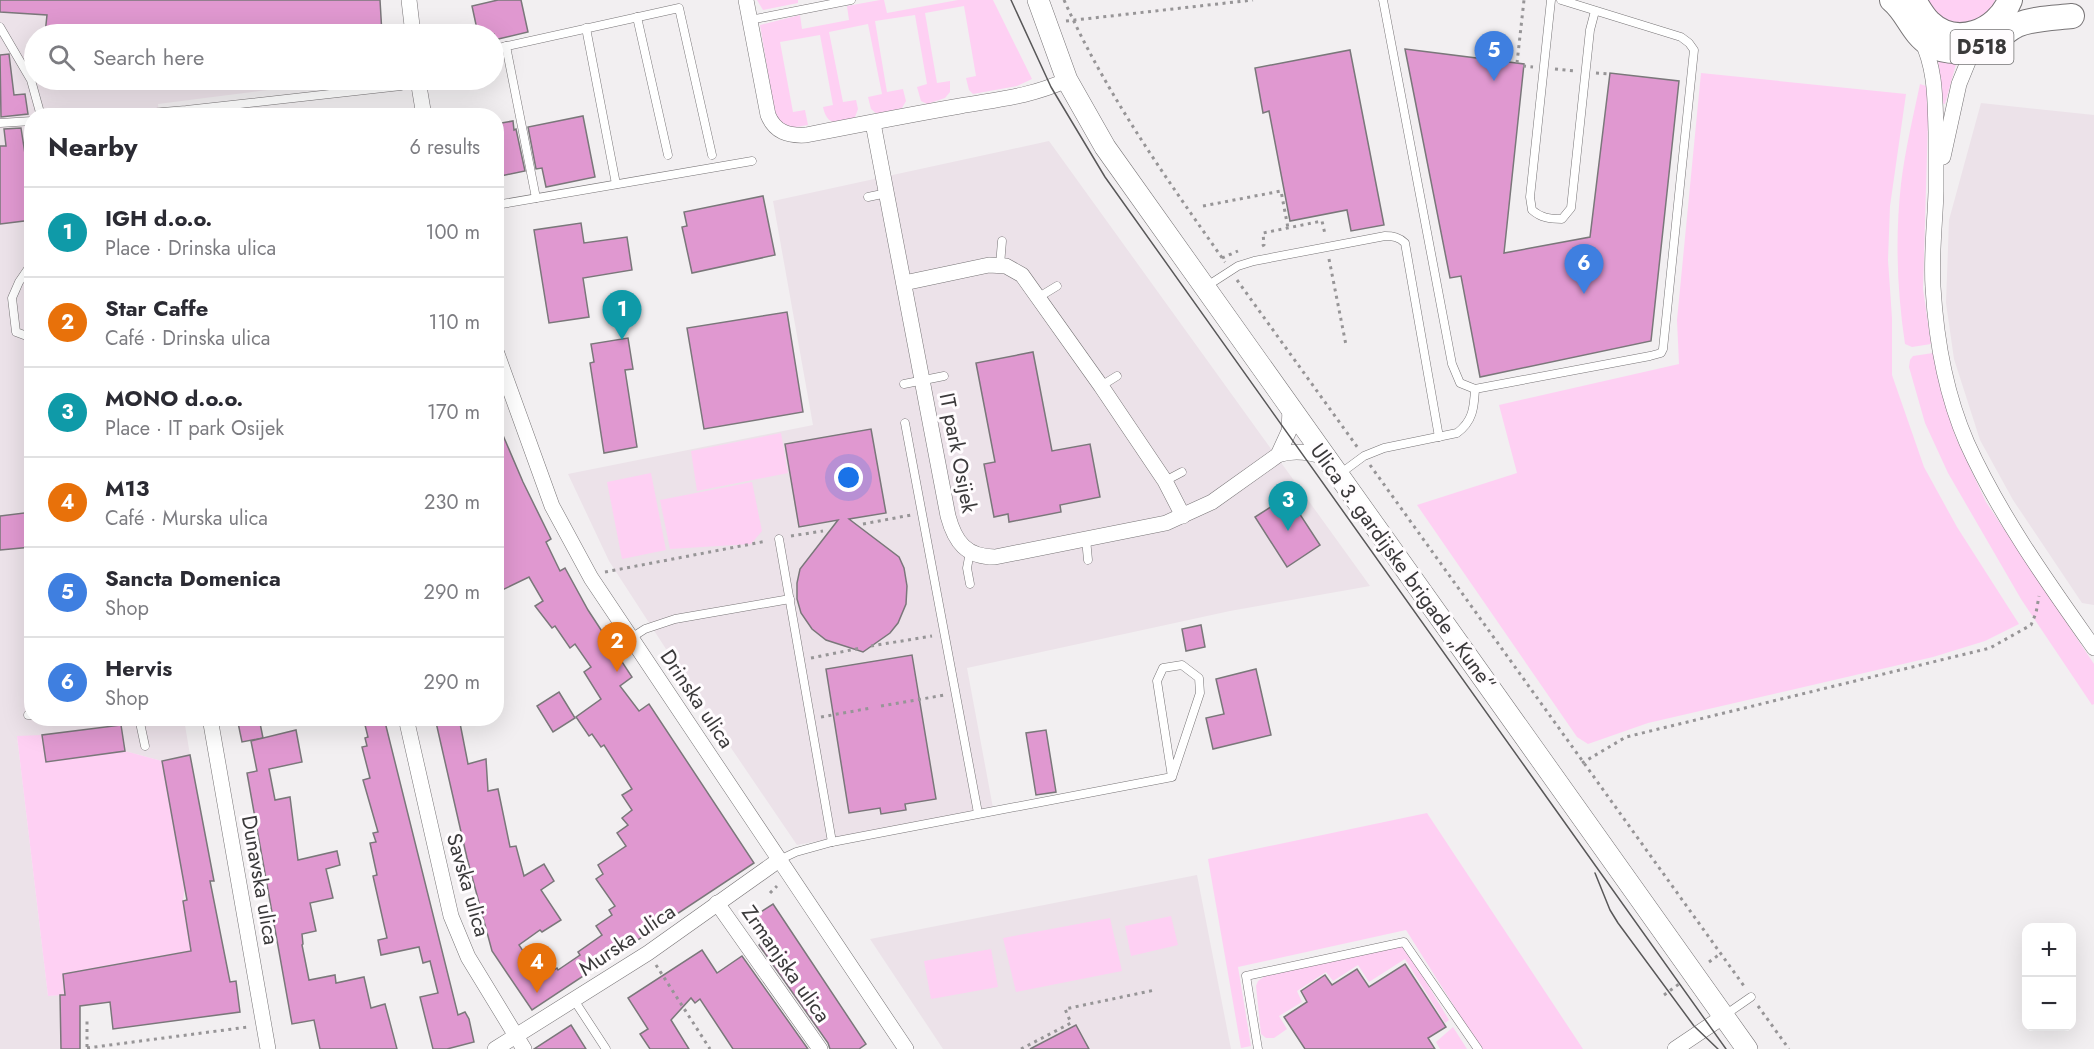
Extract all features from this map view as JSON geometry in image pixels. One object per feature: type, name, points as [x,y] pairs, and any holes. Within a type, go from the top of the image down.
[{"type":"main road","name":"D518","points":[[1902,3],[1913,29],[1931,45],[1942,49],[1977,40],[2006,8],[2049,9],[2083,17]]},
{"type":"main road","name":"D518","points":[[1902,3],[1945,31],[1977,40],[1983,47],[2017,26],[2030,21],[2083,17]]},
{"type":"street","points":[[409,0],[412,24]]},
{"type":"street","points":[[746,0],[768,115],[777,129],[785,134],[796,136],[1035,93],[1067,80]]},
{"type":"street","name":"Ulica 3. gardijske brigade „Kune“","points":[[1022,0],[1052,64],[1067,80]]},
{"type":"street","name":"Ulica 3. gardijske brigade „Kune“","points":[[1038,0],[1067,80],[1105,147],[1747,1049]]},
{"type":"street","points":[[1920,36],[1931,61],[1934,78],[1936,192],[1933,264],[1935,309],[1944,368],[1953,402],[1966,441],[1982,472],[2042,573],[2094,648]]},
{"type":"street","points":[[1936,192],[1952,107],[1977,40]]},
{"type":"street","points":[[420,90],[423,108]]},
{"type":"street","name":"IT park Osijek","points":[[873,123],[950,523],[960,543],[970,552]]},
{"type":"street","points":[[904,283],[980,266],[1000,265],[1014,268],[1022,274],[1165,481],[1183,516]]},
{"type":"street","name":"Drinska ulica","points":[[504,373],[552,506],[591,578],[906,1049]]},
{"type":"street","points":[[1278,455],[1289,431],[1290,409]]},
{"type":"street","points":[[970,552],[982,557],[995,557],[1148,527],[1183,516],[1212,502],[1278,455],[1306,452],[1324,457]]},
{"type":"street","name":"Dunavska ulica","points":[[211,726],[268,1049]]},
{"type":"street","name":"Savska ulica","points":[[407,726],[451,916],[468,957],[520,1043]]},
{"type":"street","name":"Murska ulica","points":[[495,1049],[520,1043],[574,1000],[648,953],[779,860]]},
{"type":"street","name":"Zrmanjska ulica","points":[[717,903],[820,1049]]},
{"type":"street","points":[[1675,1049],[1724,1016]]},
{"type":"lane","points":[[750,20],[851,0]]},
{"type":"lane","points":[[1383,0],[1452,364],[1460,383],[1475,389],[1650,356],[1660,353],[1663,349],[1694,51],[1681,37],[1561,0]]},
{"type":"lane","points":[[1551,0],[1530,204],[1532,210],[1539,216],[1562,219],[1571,208],[1590,30],[1595,11]]},
{"type":"lane","points":[[536,198],[506,46],[680,8],[712,155]]},
{"type":"lane","points":[[637,17],[668,154]]},
{"type":"lane","points":[[0,27],[24,68]]},
{"type":"lane","points":[[586,28],[616,184]]},
{"type":"lane","points":[[34,90],[39,108]]},
{"type":"lane","points":[[226,108],[369,90]]},
{"type":"lane","points":[[0,123],[24,122]]},
{"type":"lane","points":[[504,204],[752,160]]},
{"type":"lane","points":[[868,197],[887,193]]},
{"type":"lane","points":[[1204,288],[1231,271],[1254,261],[1385,236],[1401,239],[1405,243],[1439,437]]},
{"type":"lane","points":[[1000,265],[1002,242]]},
{"type":"lane","points":[[24,275],[12,298],[16,332],[24,335]]},
{"type":"lane","points":[[1039,297],[1057,286]]},
{"type":"lane","points":[[904,384],[944,376]]},
{"type":"lane","points":[[1101,386],[1117,376]]},
{"type":"lane","points":[[1337,476],[1364,456],[1384,448],[1457,433],[1467,426],[1472,417],[1475,389]]},
{"type":"lane","points":[[905,423],[978,813]]},
{"type":"lane","points":[[1165,481],[1182,472]]},
{"type":"lane","points":[[779,538],[832,842]]},
{"type":"lane","points":[[1086,540],[1088,560]]},
{"type":"lane","points":[[970,552],[967,568],[970,584]]},
{"type":"lane","points":[[632,638],[645,629],[675,619],[790,599]]},
{"type":"lane","points":[[1182,666],[1199,678],[1200,693],[1172,777],[1158,681],[1163,668],[1182,666]]},
{"type":"lane","points":[[141,726],[145,746]]},
{"type":"lane","points":[[779,860],[796,852],[832,842],[1172,777]]},
{"type":"lane","points":[[1258,1049],[1246,976],[1404,942],[1478,1049]]},
{"type":"lane","points":[[1724,1016],[1751,997]]},
{"type":"lane","points":[[574,1000],[606,1049]]},
{"type":"path","points":[[1064,0],[1126,118],[1231,271],[1789,1049]]},
{"type":"path","points":[[1046,21],[1253,0]]},
{"type":"path","points":[[1517,63],[1524,0]]},
{"type":"path","points":[[1523,66],[1610,74]]},
{"type":"path","points":[[1203,206],[1281,190],[1288,228]]},
{"type":"path","points":[[863,524],[922,513]]},
{"type":"path","points":[[591,578],[607,571],[823,531]]},
{"type":"path","points":[[1582,763],[1626,737],[1990,648],[2031,625],[2036,613],[2042,573]]},
{"type":"path","points":[[871,646],[945,633]]},
{"type":"path","points":[[800,660],[861,648]]},
{"type":"path","points":[[881,706],[956,693]]},
{"type":"path","points":[[811,719],[871,708]]},
{"type":"path","points":[[648,953],[710,1049]]},
{"type":"path","points":[[1022,1049],[1071,1023],[1065,1009],[1155,990]]},
{"type":"path","points":[[87,1020],[87,1048],[264,1024]]},
{"type":"shaded area","points":[[0,0],[380,0],[381,24],[24,24],[24,90],[269,90],[158,104],[158,108],[24,108],[24,726],[185,726],[190,755],[162,761],[125,751],[46,762],[17,736],[48,996],[60,995],[61,1049],[0,1049]]},
{"type":"shaded area","points":[[757,0],[798,0],[798,3],[763,10]]},
{"type":"shaded area","points":[[884,0],[887,13],[958,0],[993,0],[1032,79],[1017,86],[973,94],[969,90],[966,78],[976,76],[964,6],[925,13],[937,83],[950,81],[950,92],[945,98],[927,104],[921,101],[917,87],[927,84],[915,15],[875,21],[887,92],[903,89],[906,101],[902,108],[877,114],[871,109],[868,97],[882,94],[868,24],[829,32],[843,102],[856,100],[858,109],[855,117],[844,122],[831,121],[823,107],[833,105],[820,35],[780,42],[793,112],[805,110],[808,125],[786,126],[775,115],[760,25],[800,15],[802,29],[849,20],[847,6]]},
{"type":"shaded area","points":[[1928,0],[1995,0],[1982,18],[1962,24],[1942,18]]},
{"type":"shaded area","points":[[1938,54],[1958,57],[1945,104],[1940,103]]},
{"type":"shaded area","points":[[1701,73],[1906,94],[1890,206],[1888,260],[1892,318],[1892,375],[1924,467],[1957,527],[2019,624],[1985,641],[1933,657],[1648,723],[1588,744],[1577,737],[1417,505],[1517,473],[1499,405],[1679,364],[1677,320]]},
{"type":"shaded area","points":[[1920,84],[1929,87],[1923,289],[1931,344],[1912,347],[1905,344],[1902,324],[1898,224],[1903,172]]},
{"type":"shaded area","points":[[1981,103],[2094,115],[2094,605],[2082,603],[2013,500],[1980,440],[1954,359],[1946,303],[1949,220]]},
{"type":"shaded area","points":[[1049,141],[1370,586],[1230,611],[967,668],[993,808],[797,845],[710,717],[609,561],[568,474],[813,425],[773,201]]},
{"type":"shaded area","points":[[1933,353],[1941,390],[1956,438],[1986,502],[2094,664],[2094,704],[2092,705],[2021,599],[1948,473],[1925,423],[1909,367],[1913,356]]},
{"type":"shaded area","points":[[781,433],[788,473],[697,491],[691,451]]},
{"type":"shaded area","points":[[651,473],[666,550],[622,559],[607,482]]},
{"type":"shaded area","points":[[752,482],[762,531],[751,544],[670,549],[660,500]]},
{"type":"shaded area","points":[[42,735],[46,762],[125,751],[162,761],[185,886],[183,901],[191,951],[63,974],[65,995],[48,996],[17,736]]},
{"type":"shaded area","points":[[1427,813],[1583,1049],[1481,1049],[1406,930],[1238,967],[1251,1046],[1241,1048],[1208,859]]},
{"type":"shaded area","points":[[1197,875],[1231,1049],[943,1049],[870,939]]},
{"type":"shaded area","points":[[1171,916],[1178,945],[1131,956],[1125,926]]},
{"type":"shaded area","points":[[1110,918],[1122,971],[1016,992],[1003,938]]},
{"type":"shaded area","points":[[1404,945],[1449,1020],[1445,1023],[1405,959],[1369,982],[1358,965],[1333,981],[1326,972],[1297,991],[1302,1002],[1279,1016],[1287,1029],[1274,1038],[1266,1038],[1261,1034],[1256,986],[1258,981],[1265,976]]},
{"type":"shaded area","points":[[991,949],[998,987],[931,999],[924,961]]},
{"type":"shaded area","points":[[1453,1027],[1467,1049],[1440,1049],[1436,1042]]},
{"type":"building","points":[[0,0],[380,0],[381,24],[46,24],[47,15],[0,12]]},
{"type":"building","points":[[498,0],[521,0],[528,32],[504,38],[504,24],[476,24],[472,6]]},
{"type":"building","points":[[1405,49],[1524,64],[1504,253],[1590,237],[1610,73],[1679,81],[1651,341],[1480,377],[1461,276],[1450,278]]},
{"type":"building","points":[[1350,50],[1384,225],[1351,231],[1347,210],[1290,221],[1269,111],[1263,113],[1255,68]]},
{"type":"building","points":[[9,54],[14,95],[25,94],[27,108],[24,108],[24,114],[1,117],[0,55]]},
{"type":"building","points":[[583,116],[595,177],[546,187],[542,168],[536,169],[528,127]]},
{"type":"building","points":[[513,121],[525,171],[504,175],[504,123]]},
{"type":"building","points":[[21,128],[24,147],[24,221],[0,224],[0,146],[6,146],[4,129]]},
{"type":"building","points":[[763,196],[775,255],[692,273],[682,227],[687,226],[684,212]]},
{"type":"building","points":[[581,223],[584,243],[627,237],[632,270],[583,278],[589,317],[549,323],[534,230]]},
{"type":"building","points":[[787,312],[803,412],[704,429],[687,328]]},
{"type":"building","points":[[628,338],[633,369],[625,370],[637,447],[604,453],[590,363],[594,362],[591,344]]},
{"type":"building","points":[[1033,352],[1052,451],[1090,444],[1100,497],[1060,505],[1061,512],[1009,522],[1008,514],[994,517],[984,464],[995,462],[976,363]]},
{"type":"building","points":[[871,429],[886,513],[849,519],[899,557],[904,568],[907,586],[906,604],[898,623],[890,633],[863,652],[826,640],[812,629],[801,613],[797,599],[800,569],[838,520],[799,527],[785,444]]},
{"type":"building","points":[[504,438],[551,539],[546,542],[560,571],[565,568],[588,610],[632,677],[620,686],[639,711],[649,704],[754,863],[532,1010],[492,951],[467,858],[437,726],[461,726],[468,764],[486,759],[488,791],[498,789],[510,847],[516,846],[524,876],[544,864],[554,881],[541,890],[561,920],[542,932],[540,930],[519,945],[541,978],[580,955],[578,952],[602,935],[596,926],[612,915],[609,910],[615,906],[596,879],[603,874],[598,865],[626,846],[617,833],[628,825],[622,818],[632,810],[622,795],[632,789],[604,745],[601,747],[592,734],[589,736],[576,717],[601,699],[584,672],[591,667],[575,644],[570,648],[555,626],[552,628],[535,606],[543,601],[529,577],[504,589]]},
{"type":"building","points":[[1288,496],[1320,545],[1287,567],[1255,517]]},
{"type":"building","points":[[24,513],[24,548],[0,550],[0,516]]},
{"type":"building","points":[[1201,625],[1205,647],[1186,651],[1182,629]]},
{"type":"building","points":[[912,655],[936,799],[905,804],[906,810],[881,814],[880,808],[849,813],[826,669]]},
{"type":"building","points":[[1256,669],[1271,735],[1213,749],[1206,718],[1224,714],[1216,679]]},
{"type":"building","points":[[559,692],[575,718],[553,732],[537,706]]},
{"type":"building","points":[[121,726],[125,751],[46,762],[42,735]]},
{"type":"building","points":[[239,726],[261,726],[263,738],[242,742]]},
{"type":"building","points":[[365,726],[386,726],[458,1015],[465,1012],[469,1019],[474,1042],[447,1049],[433,1049],[420,997],[438,993],[430,961],[423,963],[419,947],[381,955],[378,940],[387,938],[373,876],[377,875],[370,843],[376,842],[373,833],[378,832],[363,780],[370,778],[362,747],[367,746],[365,738],[368,737]]},
{"type":"building","points":[[296,730],[302,762],[269,769],[275,800],[290,797],[298,860],[337,851],[340,865],[326,869],[333,898],[310,903],[316,931],[302,934],[309,980],[335,975],[336,983],[364,977],[371,1008],[385,1004],[397,1049],[320,1049],[314,1020],[292,1024],[247,773],[257,771],[251,741]]},
{"type":"building","points":[[1046,730],[1056,792],[1036,795],[1026,733]]},
{"type":"building","points":[[190,755],[214,881],[210,881],[230,982],[236,981],[240,1012],[113,1029],[110,1002],[80,1006],[80,1049],[61,1049],[60,995],[65,995],[63,974],[191,951],[183,901],[187,900],[162,761]]},
{"type":"building","points":[[773,904],[866,1044],[859,1049],[830,1049],[759,945],[761,943],[747,921]]},
{"type":"building","points":[[702,950],[717,973],[742,956],[808,1049],[733,1049],[700,999],[695,1003],[691,998],[671,1020],[689,1049],[650,1049],[640,1034],[648,1029],[628,998]]},
{"type":"building","points":[[1405,964],[1446,1027],[1428,1038],[1435,1049],[1305,1049],[1284,1017],[1307,1002],[1301,991],[1325,975],[1332,985],[1357,969],[1369,987]]},
{"type":"building","points":[[571,1025],[586,1049],[534,1049]]},
{"type":"building","points":[[1076,1025],[1089,1049],[1030,1049]]},
{"type":"tram line","points":[[1011,0],[1051,87],[1105,177],[1726,1049]]},
{"type":"tram line","points":[[1595,873],[1610,910],[1618,923],[1694,1026],[1718,1049]]},
{"type":"place","name":"Sancta Domenica","points":[[1494,81]]},
{"type":"place","name":"Hervis","points":[[1584,294]]},
{"type":"place","name":"IGH d.o.o.","points":[[622,340]]},
{"type":"place","name":"MONO d.o.o.","points":[[1288,531]]},
{"type":"place","name":"Star Caffe","points":[[617,672]]},
{"type":"place","name":"M13","points":[[537,993]]}]
